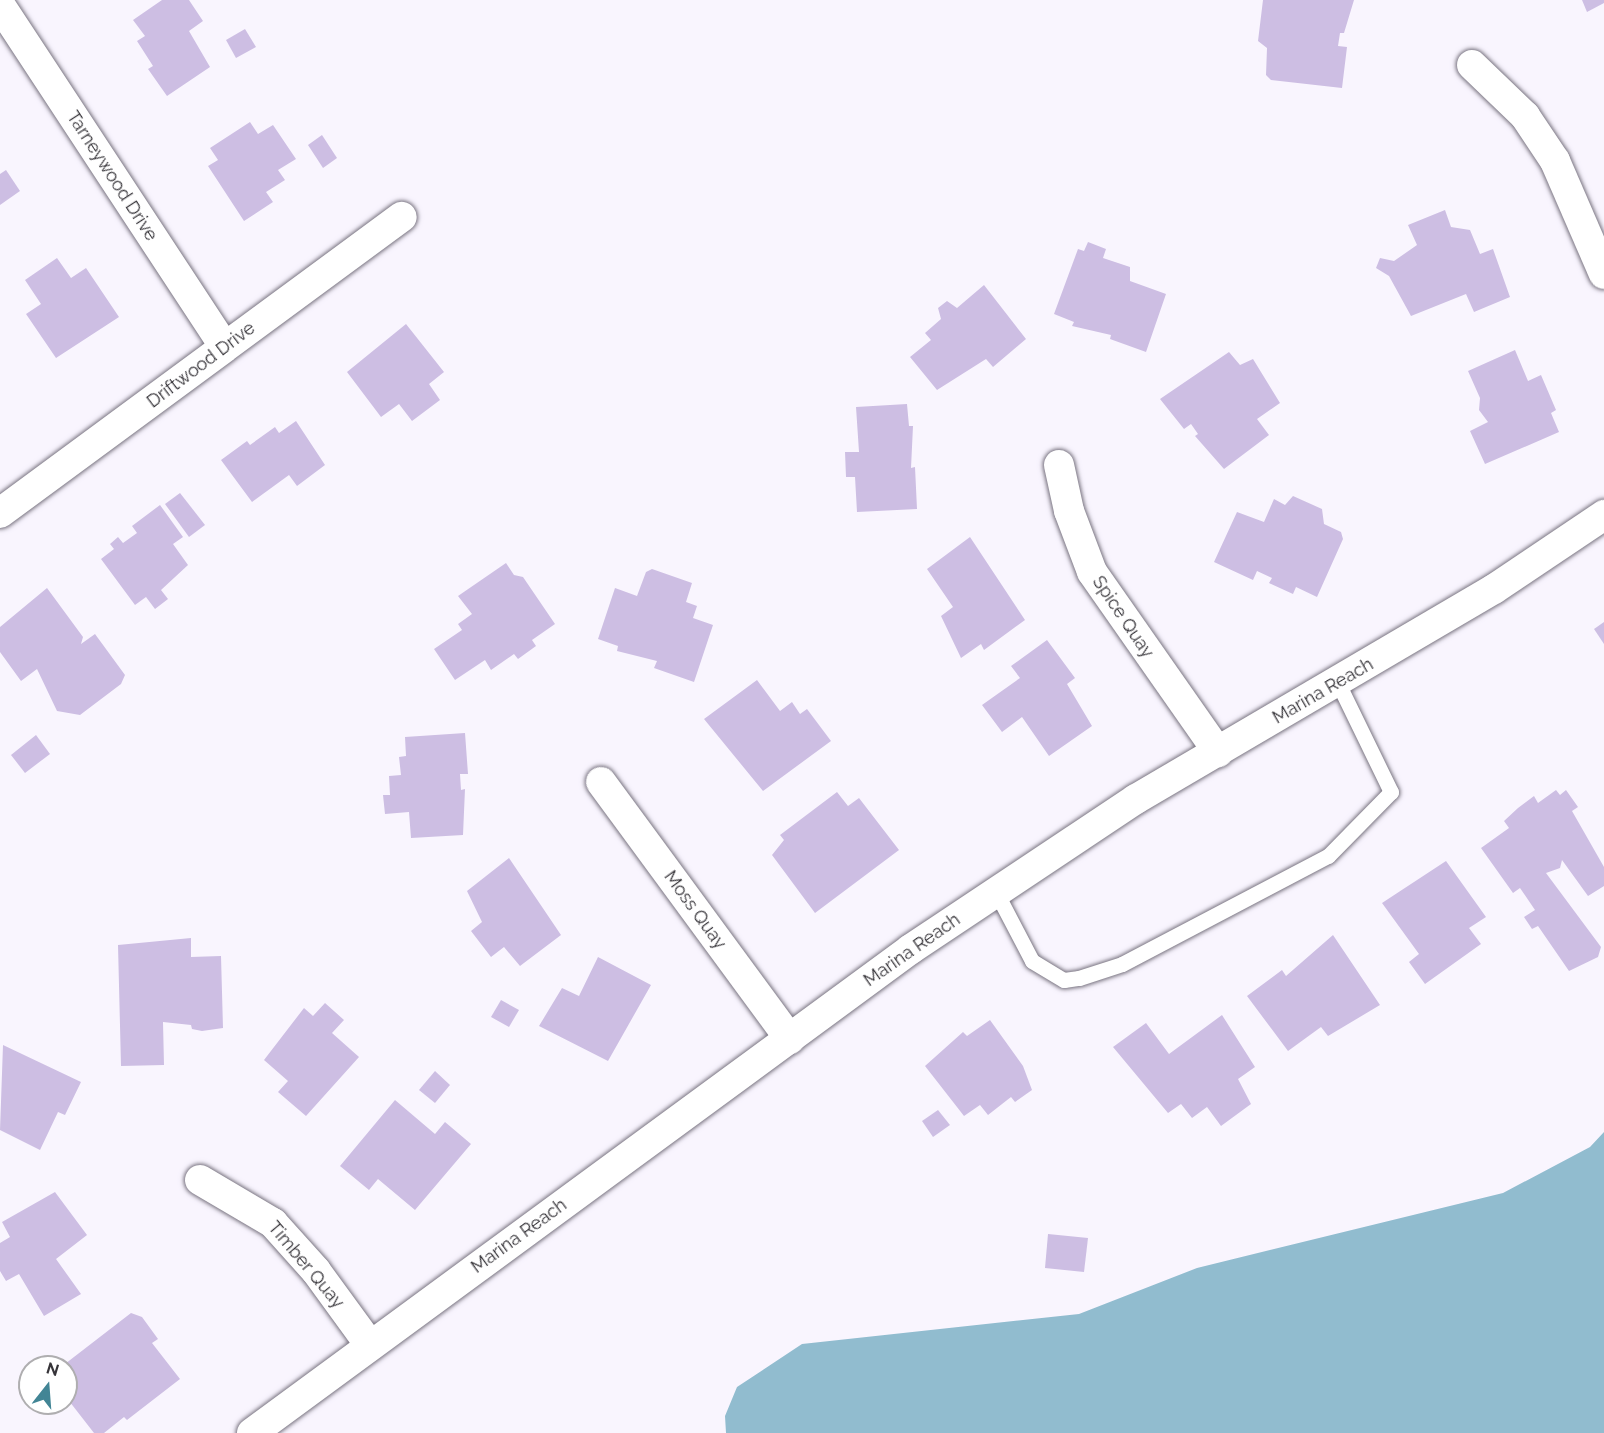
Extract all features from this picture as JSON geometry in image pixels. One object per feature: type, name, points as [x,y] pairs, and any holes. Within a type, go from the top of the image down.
[{"type":"street","name":"Tarneywood Drive","points":[[0,6],[225,347]]},
{"type":"street","points":[[1472,65],[1525,116],[1555,161],[1604,274]]},
{"type":"street","name":"Driftwood Drive","points":[[0,513],[402,217]]},
{"type":"street","name":"Spice Quay","points":[[1059,465],[1069,511],[1092,572],[1218,752]]},
{"type":"street","name":"Marina Reach","points":[[252,1433],[790,1039],[996,892],[1136,799],[1338,683],[1494,589],[1604,515]]},
{"type":"street","name":"Moss Quay","points":[[601,782],[790,1039]]},
{"type":"street","name":"Timber Quay","points":[[200,1180],[273,1223],[316,1271],[370,1345]]},
{"type":"lane","points":[[996,892],[1032,961],[1064,980],[1100,975],[1328,856],[1391,792],[1338,683]]},
{"type":"water","points":[[1604,1132],[1604,1433],[726,1433],[725,1416],[737,1387],[802,1344],[1079,1314],[1197,1268],[1503,1193],[1590,1147]]},
{"type":"building","points":[[162,0],[189,0],[203,21],[189,31],[210,67],[167,96],[148,69],[153,66],[137,41],[145,36],[133,20]]},
{"type":"building","points":[[1263,0],[1354,0],[1344,33],[1340,33],[1338,46],[1347,47],[1342,88],[1271,80],[1266,75],[1267,48],[1258,41]]},
{"type":"building","points":[[1582,0],[1604,0],[1604,3],[1587,12]]},
{"type":"building","points":[[245,29],[256,47],[236,58],[226,40]]},
{"type":"building","points":[[250,122],[258,134],[273,125],[296,159],[278,170],[285,180],[266,192],[273,202],[244,221],[208,166],[218,160],[210,148]]},
{"type":"building","points":[[322,135],[337,158],[323,168],[308,145]]},
{"type":"building","points":[[6,170],[20,191],[0,205],[0,174]]},
{"type":"building","points":[[1445,210],[1451,227],[1470,230],[1480,254],[1493,249],[1510,297],[1474,312],[1466,294],[1411,316],[1389,276],[1376,268],[1380,258],[1394,261],[1417,245],[1408,225]]},
{"type":"building","points":[[1088,242],[1106,249],[1103,258],[1130,267],[1130,281],[1166,294],[1146,352],[1110,339],[1111,335],[1072,326],[1074,322],[1054,314],[1078,249],[1084,251]]},
{"type":"building","points":[[57,258],[71,278],[86,268],[119,317],[56,358],[26,314],[41,304],[25,280]]},
{"type":"building","points":[[984,285],[1026,339],[993,367],[986,359],[937,390],[910,357],[931,340],[925,333],[941,319],[938,308],[947,301],[957,308]]},
{"type":"building","points":[[406,324],[444,372],[429,384],[440,400],[412,421],[399,404],[381,417],[347,372]]},
{"type":"building","points":[[1515,350],[1528,381],[1541,375],[1556,410],[1551,413],[1559,432],[1485,464],[1470,431],[1488,422],[1479,410],[1480,398],[1468,371]]},
{"type":"building","points":[[1229,352],[1240,365],[1253,359],[1280,403],[1257,419],[1269,435],[1224,469],[1195,436],[1198,434],[1191,424],[1184,429],[1160,399]]},
{"type":"building","points":[[907,404],[909,426],[913,426],[911,468],[915,467],[917,509],[857,512],[855,477],[846,477],[845,452],[859,452],[856,407]]},
{"type":"building","points":[[296,421],[325,465],[297,486],[289,475],[252,502],[221,460],[247,441],[250,445],[275,427],[279,433]]},
{"type":"building","points":[[180,493],[205,525],[189,537],[165,504]]},
{"type":"building","points":[[1293,496],[1322,509],[1324,524],[1341,532],[1343,539],[1317,597],[1296,587],[1293,594],[1269,583],[1272,578],[1257,571],[1253,580],[1214,562],[1237,512],[1264,522],[1274,499],[1285,505]]},
{"type":"building","points":[[160,505],[183,537],[173,544],[188,565],[161,590],[168,599],[155,609],[146,597],[135,605],[101,559],[114,549],[110,544],[118,537],[123,543],[137,533],[132,526]]},
{"type":"building","points":[[970,537],[1025,620],[984,650],[981,644],[961,658],[941,616],[953,607],[927,569]]},
{"type":"building","points":[[506,563],[514,575],[523,577],[555,624],[532,640],[536,646],[518,659],[514,654],[491,670],[485,660],[455,680],[434,649],[462,630],[458,624],[472,614],[458,596]]},
{"type":"building","points":[[652,569],[692,583],[686,602],[697,606],[693,618],[713,625],[694,682],[654,668],[657,661],[617,651],[618,646],[598,639],[615,588],[637,596],[646,572]]},
{"type":"building","points":[[47,588],[83,637],[81,644],[95,634],[125,675],[121,684],[80,715],[57,711],[37,669],[21,681],[0,652],[0,627]]},
{"type":"building","points":[[1604,622],[1604,644],[1594,629]]},
{"type":"building","points":[[1047,640],[1075,678],[1067,684],[1092,726],[1049,756],[1022,717],[1002,732],[982,705],[1020,678],[1011,666]]},
{"type":"building","points":[[757,680],[780,711],[792,702],[800,714],[807,709],[831,741],[763,791],[704,719]]},
{"type":"building","points":[[465,733],[468,774],[460,774],[461,790],[465,789],[463,835],[411,838],[409,812],[385,814],[383,795],[390,795],[389,776],[401,775],[399,757],[406,756],[405,737]]},
{"type":"building","points":[[36,735],[50,754],[25,773],[11,755]]},
{"type":"building","points":[[1556,790],[1560,795],[1566,790],[1578,807],[1572,811],[1604,867],[1604,886],[1588,896],[1562,860],[1560,868],[1546,873],[1601,947],[1598,957],[1569,971],[1538,926],[1532,929],[1524,917],[1535,910],[1520,888],[1513,893],[1481,848],[1509,828],[1504,821],[1518,808],[1534,796],[1538,803]]},
{"type":"building","points":[[837,792],[848,806],[859,798],[899,850],[815,913],[772,855],[784,840],[780,835]]},
{"type":"building","points":[[509,858],[561,935],[520,966],[504,947],[491,957],[471,931],[482,922],[467,891]]},
{"type":"building","points":[[1446,861],[1486,917],[1469,928],[1481,944],[1425,984],[1409,962],[1419,954],[1382,903]]},
{"type":"building","points":[[1333,935],[1380,1005],[1328,1036],[1321,1027],[1288,1051],[1247,996],[1282,970],[1286,976]]},
{"type":"building","points":[[191,938],[191,957],[221,956],[223,1028],[202,1031],[192,1029],[191,1025],[163,1022],[164,1065],[121,1066],[118,945]]},
{"type":"building","points":[[598,957],[651,985],[608,1061],[539,1026],[562,988],[579,996]]},
{"type":"building","points":[[501,1000],[519,1010],[509,1027],[491,1017]]},
{"type":"building","points":[[325,1003],[344,1020],[332,1033],[359,1057],[306,1116],[278,1092],[288,1081],[264,1060],[304,1008],[313,1016]]},
{"type":"building","points":[[1222,1015],[1255,1067],[1238,1079],[1251,1104],[1221,1126],[1207,1107],[1192,1118],[1181,1104],[1168,1113],[1113,1047],[1146,1023],[1169,1054]]},
{"type":"building","points":[[990,1020],[1023,1066],[1032,1090],[1015,1102],[1011,1097],[988,1115],[980,1105],[964,1116],[925,1066],[963,1032],[967,1036]]},
{"type":"building","points":[[3,1045],[81,1082],[65,1115],[58,1112],[40,1150],[0,1130]]},
{"type":"building","points":[[435,1071],[450,1085],[435,1103],[419,1090]]},
{"type":"building","points":[[395,1100],[435,1134],[445,1122],[471,1144],[415,1210],[378,1179],[369,1190],[340,1166]]},
{"type":"building","points":[[938,1110],[950,1125],[933,1137],[922,1121]]},
{"type":"building","points":[[55,1192],[87,1235],[56,1259],[81,1294],[44,1316],[19,1274],[6,1281],[0,1271],[0,1243],[10,1237],[2,1222]]},
{"type":"building","points":[[1048,1234],[1088,1238],[1084,1272],[1045,1268]]},
{"type":"building","points":[[131,1313],[142,1317],[158,1339],[152,1343],[180,1379],[127,1420],[124,1417],[104,1433],[94,1433],[78,1412],[77,1355]]}]
